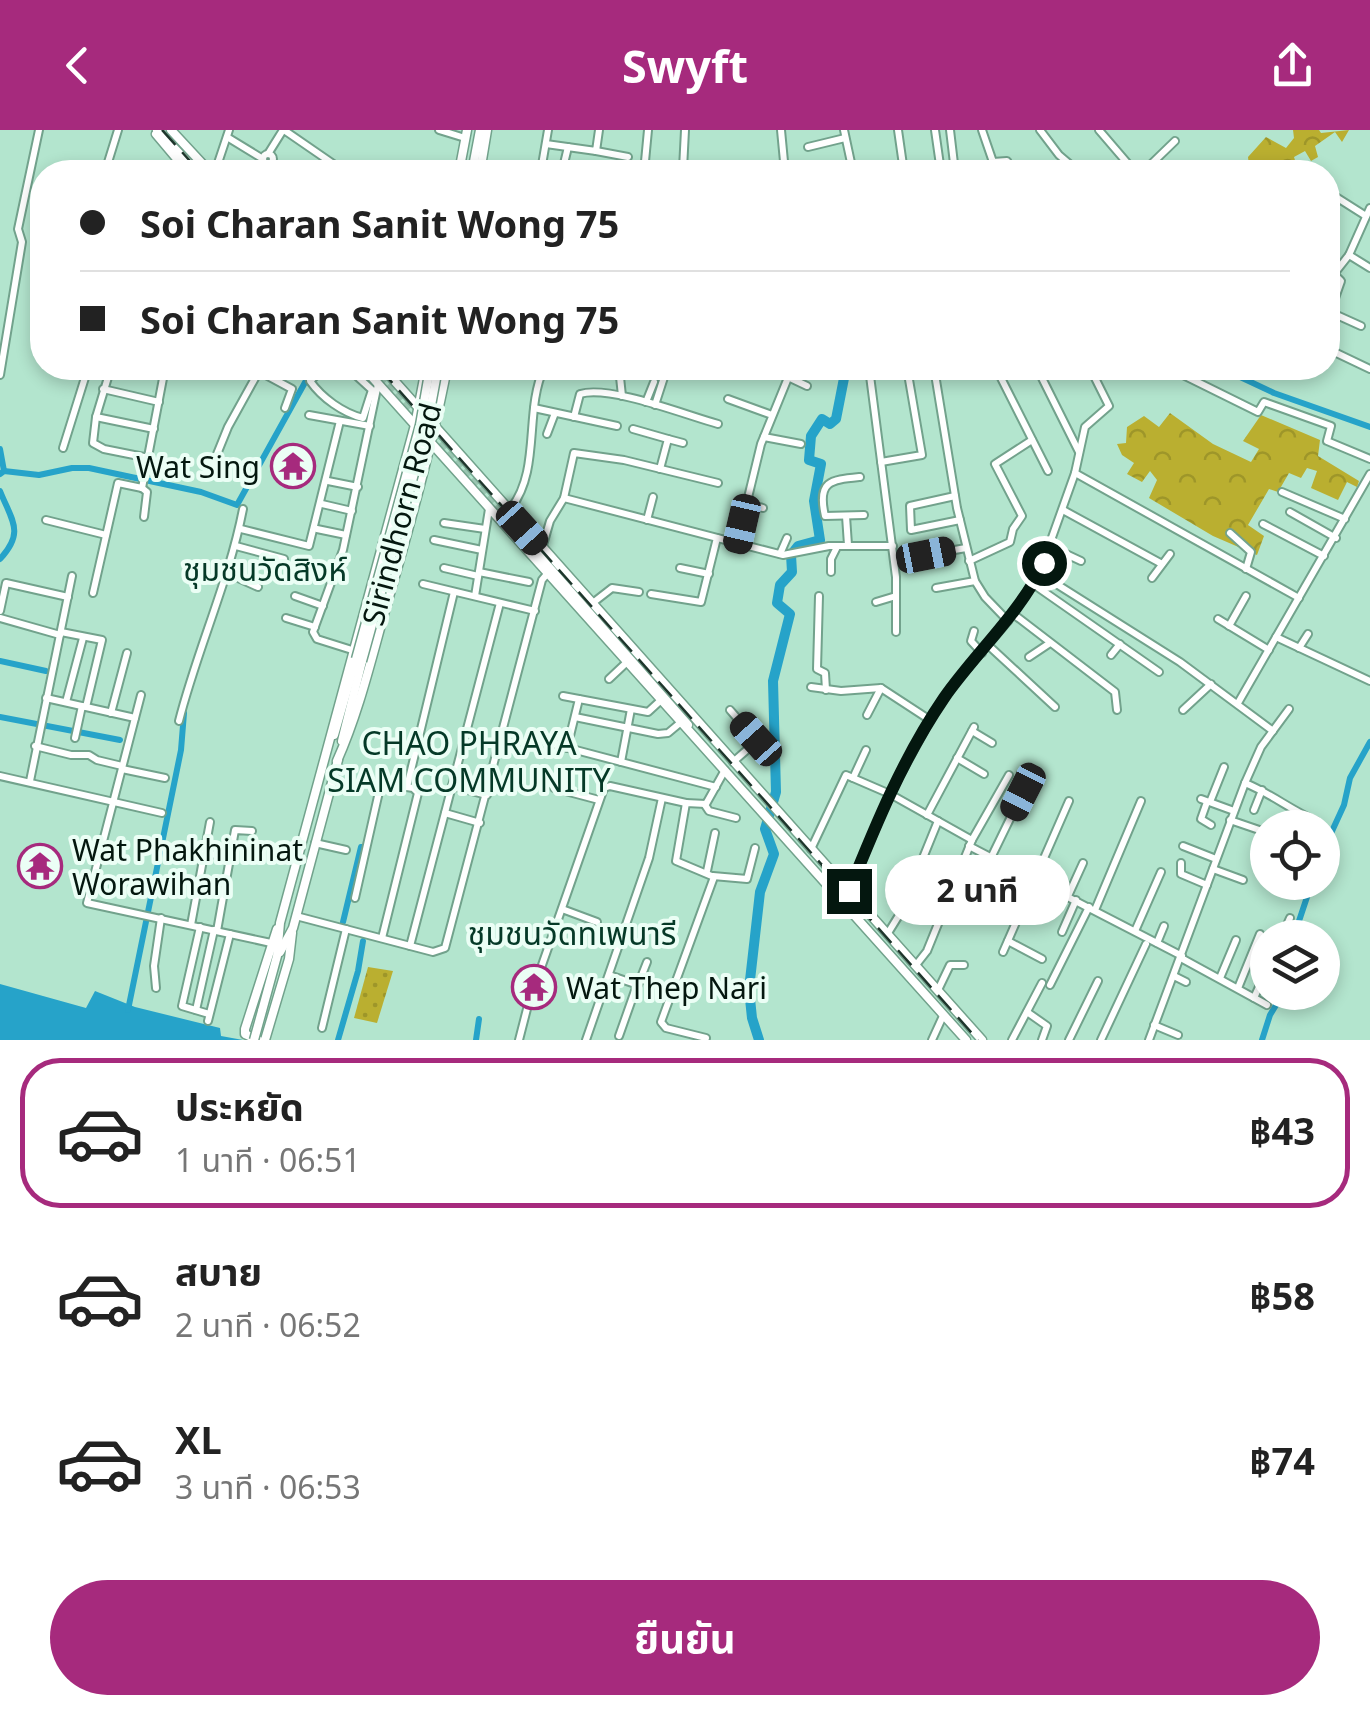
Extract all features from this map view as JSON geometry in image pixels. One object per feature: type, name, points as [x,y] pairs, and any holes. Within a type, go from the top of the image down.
[{"type":"main road","points":[[155,130],[178,160]]},
{"type":"main road","points":[[155,130],[192,160]]},
{"type":"main road","points":[[169,130],[196,160]]},
{"type":"main road","points":[[469,160],[483,130]]},
{"type":"main road","points":[[481,160],[483,130]]},
{"type":"main road","points":[[468,133],[472,152]]},
{"type":"main road","points":[[466,160],[468,133]]},
{"type":"main road","points":[[374,380],[966,1040]]},
{"type":"main road","points":[[394,380],[982,1040]]},
{"type":"main road","points":[[402,389],[418,388],[422,380]]},
{"type":"main road","name":"Sirindhorn Road","points":[[357,657],[425,380]]},
{"type":"main road","name":"Sirindhorn Road","points":[[357,657],[420,425],[426,380]]},
{"type":"main road","name":"Sirindhorn Road","points":[[357,657],[424,438],[436,380]]},
{"type":"main road","name":"Sirindhorn Road","points":[[337,761],[357,709],[432,444],[445,380]]},
{"type":"main road","points":[[480,498],[478,484],[487,483]]},
{"type":"main road","points":[[699,741],[676,708],[520,530],[708,733]]},
{"type":"main road","points":[[259,1040],[280,924],[357,657]]},
{"type":"main road","points":[[249,1014],[250,1024],[258,1031],[266,1030],[289,959],[293,928],[337,761],[357,657]]},
{"type":"main road","points":[[259,1040],[245,1034],[270,943],[280,924]]},
{"type":"main road","points":[[277,956],[293,928]]},
{"type":"main road","points":[[259,1040],[270,1022]]},
{"type":"street","points":[[33,160],[39,130]]},
{"type":"street","points":[[109,160],[118,130]]},
{"type":"street","points":[[268,160],[284,130],[328,160]]},
{"type":"street","points":[[439,130],[468,133]]},
{"type":"street","points":[[543,160],[548,130]]},
{"type":"street","points":[[596,151],[598,130]]},
{"type":"street","points":[[645,160],[648,130]]},
{"type":"street","points":[[684,160],[685,130]]},
{"type":"street","points":[[781,130],[784,160]]},
{"type":"street","points":[[898,130],[902,160]]},
{"type":"street","points":[[935,130],[939,160]]},
{"type":"street","points":[[950,130],[954,160]]},
{"type":"street","points":[[982,130],[992,160]]},
{"type":"street","points":[[1040,130],[1065,160]]},
{"type":"street","points":[[1099,130],[1125,160]]},
{"type":"street","points":[[213,160],[228,133],[264,160]]},
{"type":"street","points":[[808,147],[845,134],[850,160]]},
{"type":"street","points":[[1156,160],[1176,141]]},
{"type":"street","points":[[546,144],[628,157]]},
{"type":"street","points":[[565,160],[568,147]]},
{"type":"street","points":[[0,375],[22,242],[18,229],[30,172]]},
{"type":"street","points":[[1340,199],[1368,212],[1349,255],[1340,264]]},
{"type":"street","points":[[1349,255],[1370,268]]},
{"type":"street","points":[[1340,319],[1361,326]]},
{"type":"street","points":[[1340,355],[1370,369]]},
{"type":"street","points":[[63,448],[84,380]]},
{"type":"street","points":[[106,380],[92,437],[96,445],[149,458]]},
{"type":"street","points":[[144,517],[148,495],[144,482],[163,380]]},
{"type":"street","points":[[213,464],[251,380]]},
{"type":"street","points":[[276,380],[292,389],[285,408]]},
{"type":"street","points":[[311,380],[326,399],[363,418],[372,391],[361,380]]},
{"type":"street","points":[[511,508],[524,483],[541,380]]},
{"type":"street","points":[[620,380],[622,396]]},
{"type":"street","points":[[655,405],[663,380]]},
{"type":"street","points":[[737,543],[764,436],[787,380]]},
{"type":"street","points":[[794,380],[807,386]]},
{"type":"street","points":[[871,380],[892,546],[896,632]]},
{"type":"street","points":[[882,462],[922,455],[909,380]]},
{"type":"street","points":[[936,380],[955,496],[975,581],[984,597],[1114,692],[1117,710]]},
{"type":"street","points":[[1002,380],[1048,471]]},
{"type":"street","points":[[1044,380],[1080,456]]},
{"type":"street","points":[[849,891],[890,794],[930,720],[1039,573],[1075,473],[1086,427],[1109,406],[1096,380]]},
{"type":"street","points":[[1193,380],[1258,412],[1264,402],[1331,426],[1326,441],[1370,459]]},
{"type":"street","points":[[646,402],[654,382]]},
{"type":"street","points":[[357,657],[313,634],[346,536],[378,384]]},
{"type":"street","points":[[103,389],[159,402]]},
{"type":"street","points":[[574,417],[581,393],[622,396],[718,424]]},
{"type":"street","points":[[728,398],[772,415]]},
{"type":"street","points":[[534,408],[616,426]]},
{"type":"street","points":[[548,434],[556,413]]},
{"type":"street","points":[[309,414],[370,426]]},
{"type":"street","points":[[96,418],[154,430]]},
{"type":"street","points":[[240,529],[309,546],[340,421]]},
{"type":"street","points":[[633,429],[683,443]]},
{"type":"street","points":[[764,436],[801,444]]},
{"type":"street","points":[[660,469],[668,439]]},
{"type":"street","points":[[969,560],[1011,540],[1022,516],[995,464],[1032,440]]},
{"type":"street","points":[[544,545],[550,521],[564,498],[574,453],[718,483]]},
{"type":"street","points":[[1075,473],[1299,598]]},
{"type":"street","points":[[1238,703],[1370,474]]},
{"type":"street","points":[[860,477],[836,479],[824,488],[825,516],[864,515]]},
{"type":"street","points":[[328,481],[358,487]]},
{"type":"street","points":[[93,593],[118,482],[144,482]]},
{"type":"street","points":[[1282,492],[1345,519]]},
{"type":"street","points":[[955,496],[910,506],[911,530],[960,520]]},
{"type":"street","points":[[564,498],[789,554],[838,546],[892,546]]},
{"type":"street","points":[[647,520],[654,498]]},
{"type":"street","points":[[322,504],[352,511]]},
{"type":"street","points":[[746,504],[763,508]]},
{"type":"street","points":[[179,722],[236,546],[243,509]]},
{"type":"street","points":[[475,597],[489,509]]},
{"type":"street","points":[[1062,510],[1162,564]]},
{"type":"street","points":[[1290,512],[1336,538]]},
{"type":"street","points":[[846,516],[848,546]]},
{"type":"street","points":[[46,520],[106,535]]},
{"type":"street","points":[[444,523],[485,529]]},
{"type":"street","points":[[1263,524],[1324,556]]},
{"type":"street","points":[[317,529],[346,536]]},
{"type":"street","points":[[1230,533],[1251,552],[1246,569]]},
{"type":"street","points":[[651,594],[701,602],[716,538]]},
{"type":"street","points":[[787,538],[789,554]]},
{"type":"street","points":[[434,540],[482,550]]},
{"type":"street","points":[[236,546],[284,559]]},
{"type":"street","points":[[831,572],[838,546]]},
{"type":"street","points":[[1050,547],[1081,561]]},
{"type":"street","points":[[926,555],[966,548]]},
{"type":"street","points":[[1152,578],[1170,554]]},
{"type":"street","points":[[444,568],[528,582]]},
{"type":"street","points":[[680,568],[709,574]]},
{"type":"street","points":[[227,573],[258,587]]},
{"type":"street","points":[[1039,573],[1212,684],[1273,731]]},
{"type":"street","points":[[296,916],[441,952],[448,942],[542,580],[547,574]]},
{"type":"street","points":[[30,781],[72,576]]},
{"type":"street","points":[[936,588],[975,581]]},
{"type":"street","points":[[68,596],[6,582],[0,615],[60,633],[102,640],[74,738]]},
{"type":"street","points":[[423,584],[534,610]]},
{"type":"street","points":[[1032,584],[1159,672]]},
{"type":"street","points":[[594,602],[612,588],[639,592]]},
{"type":"street","points":[[407,786],[454,592]]},
{"type":"street","points":[[295,596],[324,606]]},
{"type":"street","points":[[819,596],[817,668],[825,672],[826,690]]},
{"type":"street","points":[[876,602],[896,596]]},
{"type":"street","points":[[1229,626],[1246,596]]},
{"type":"street","points":[[410,946],[500,603]]},
{"type":"street","points":[[286,618],[315,627]]},
{"type":"street","points":[[1218,619],[1269,650]]},
{"type":"street","points":[[974,630],[971,642],[982,654]]},
{"type":"street","points":[[1299,648],[1308,634]]},
{"type":"street","points":[[1276,637],[1370,681]]},
{"type":"street","points":[[66,702],[83,638]]},
{"type":"street","points":[[1030,657],[1050,642]]},
{"type":"street","points":[[1111,655],[1120,644]]},
{"type":"street","points":[[988,646],[1055,708]]},
{"type":"street","points":[[111,713],[127,653]]},
{"type":"street","points":[[609,679],[626,663]]},
{"type":"street","points":[[1184,710],[1212,684]]},
{"type":"street","points":[[811,687],[880,688],[930,720]]},
{"type":"street","points":[[868,715],[880,688]]},
{"type":"street","points":[[141,696],[87,903],[270,943]]},
{"type":"street","points":[[563,696],[651,711],[660,701]]},
{"type":"street","points":[[46,698],[135,718]]},
{"type":"street","points":[[567,748],[579,699]]},
{"type":"street","points":[[621,762],[631,709]]},
{"type":"street","points":[[1149,1040],[1245,783],[1258,753],[1289,709]]},
{"type":"street","points":[[730,710],[757,741],[733,762]]},
{"type":"street","points":[[575,717],[664,734],[680,723]]},
{"type":"street","points":[[927,814],[973,729],[992,743]]},
{"type":"street","points":[[553,744],[716,787]]},
{"type":"street","points":[[35,746],[89,755],[165,778]]},
{"type":"street","points":[[811,849],[866,750]]},
{"type":"street","points":[[957,758],[984,774]]},
{"type":"street","points":[[1210,825],[1201,820],[1224,767]]},
{"type":"street","points":[[705,805],[725,770]]},
{"type":"street","points":[[916,966],[927,951],[971,843],[1009,775]]},
{"type":"street","points":[[0,776],[162,813]]},
{"type":"street","points":[[849,776],[927,814],[990,856],[1250,996]]},
{"type":"street","points":[[355,898],[382,783],[407,786],[418,793],[382,938]]},
{"type":"street","points":[[1245,783],[1277,796],[1283,806],[1292,810]]},
{"type":"street","points":[[452,786],[487,795]]},
{"type":"street","points":[[554,788],[600,800]]},
{"type":"street","points":[[519,1040],[604,788],[705,805]]},
{"type":"street","points":[[1254,810],[1262,790]]},
{"type":"street","points":[[970,901],[1023,792]]},
{"type":"street","points":[[586,1040],[649,858],[662,798]]},
{"type":"street","points":[[1206,801],[1250,824]]},
{"type":"street","points":[[686,802],[676,861],[710,874],[747,880],[755,848]]},
{"type":"street","points":[[1003,952],[1070,802]]},
{"type":"street","points":[[1013,1040],[1092,909],[1141,802]]},
{"type":"street","points":[[705,805],[708,811],[736,818]]},
{"type":"street","points":[[445,814],[480,823]]},
{"type":"street","points":[[888,933],[901,912],[938,821]]},
{"type":"street","points":[[190,925],[210,822]]},
{"type":"street","points":[[196,1010],[235,830],[252,831]]},
{"type":"street","points":[[706,1038],[666,1028],[661,1022],[700,922],[715,834]]},
{"type":"street","points":[[316,842],[346,850]]},
{"type":"street","points":[[1183,846],[1216,859]]},
{"type":"street","points":[[204,853],[230,857]]},
{"type":"street","points":[[1062,932],[1084,862]]},
{"type":"street","points":[[1181,863],[1182,875],[1207,886]]},
{"type":"street","points":[[1213,869],[1243,880]]},
{"type":"street","points":[[1135,931],[1161,872]]},
{"type":"street","points":[[1050,910],[1059,892]]},
{"type":"street","points":[[562,909],[596,922]]},
{"type":"street","points":[[156,988],[154,966],[160,918]]},
{"type":"street","points":[[1157,943],[1164,926]]},
{"type":"street","points":[[200,927],[182,1005],[209,1018],[230,934]]},
{"type":"street","points":[[322,1028],[346,929]]},
{"type":"street","points":[[1220,978],[1236,940]]},
{"type":"street","points":[[1008,941],[1042,960]]},
{"type":"street","points":[[1100,1040],[1146,944]]},
{"type":"street","points":[[1237,988],[1250,957]]},
{"type":"street","points":[[619,1036],[647,962]]},
{"type":"street","points":[[938,990],[950,965],[964,965]]},
{"type":"street","points":[[610,975],[637,984]]},
{"type":"street","points":[[1174,976],[1186,982]]},
{"type":"street","points":[[1069,1040],[1098,982]]},
{"type":"street","points":[[1027,1012],[1046,1026],[1042,1040]]},
{"type":"street","points":[[932,1040],[944,1016]]},
{"type":"street","points":[[1154,1026],[1178,1035]]},
{"type":"street","points":[[1165,1040],[1168,1031]]},
{"type":"green space","points":[[1293,130],[1349,130],[1342,142],[1335,132],[1315,146],[1318,157],[1313,160],[1305,151],[1295,160],[1248,160],[1266,137],[1286,148],[1294,138]]},
{"type":"green space","points":[[1170,413],[1213,444],[1251,462],[1259,449],[1243,441],[1261,415],[1320,440],[1318,456],[1359,481],[1357,487],[1347,482],[1338,500],[1311,488],[1317,471],[1307,468],[1301,478],[1289,473],[1278,492],[1269,489],[1248,525],[1264,536],[1257,555],[1213,536],[1149,498],[1157,480],[1150,471],[1142,482],[1127,474],[1134,463],[1122,455],[1117,444],[1126,443],[1127,427],[1144,416],[1159,427]]},
{"type":"green space","points":[[368,967],[393,971],[377,1023],[354,1018]]},
{"type":"water","points":[[0,984],[86,1008],[95,991],[135,1007],[220,1028],[221,1036],[243,1040],[0,1040]]},
{"type":"waterway","points":[[0,474],[4,471],[39,475],[89,468],[201,492],[237,505],[306,380]]},
{"type":"waterway","points":[[759,1040],[749,989],[760,892],[774,854],[765,829],[776,792],[773,681],[790,614],[777,603],[780,585],[792,572],[791,555],[798,546],[820,540],[814,501],[821,464],[809,460],[811,436],[822,419],[830,424],[836,419],[844,380]]},
{"type":"waterway","points":[[1246,380],[1370,427]]},
{"type":"waterway","points":[[0,449],[4,471]]},
{"type":"waterway","points":[[0,491],[14,526],[12,541],[0,559]]},
{"type":"waterway","points":[[0,661],[46,671]]},
{"type":"waterway","points":[[128,1010],[181,750],[184,713]]},
{"type":"waterway","points":[[0,717],[120,740]]},
{"type":"waterway","points":[[1340,814],[1350,778],[1370,742]]},
{"type":"waterway","points":[[343,922],[361,847]]},
{"type":"waterway","points":[[1299,920],[1306,900]]},
{"type":"waterway","points":[[338,1040],[363,941]]},
{"type":"waterway","points":[[1262,1040],[1273,1010]]},
{"type":"waterway","points":[[476,1040],[479,1019]]},
{"type":"tunnel","points":[[382,380],[418,420]]},
{"type":"tunnel","points":[[431,435],[518,532]]},
{"type":"railway","points":[[162,130],[189,160]]},
{"type":"railway","points":[[390,380],[978,1040]]},
{"type":"place","name":"Wat Sing","points":[[293,466]]},
{"type":"place","name":"Wat Phakhininat Worawihan","points":[[40,866]]},
{"type":"place","name":"Wat Thep Nari","points":[[534,987]]},
{"type":"district","name":"ชุมชนวัดสิงห์","points":[[265,568]]},
{"type":"district","name":"CHAO PHRAYA SIAM COMMUNITY","points":[[469,760]]},
{"type":"district","name":"ชุมชนวัดทเพนารี","points":[[572,932]]},
{"type":"route","points":[[849,891],[890,794],[930,720],[1008,621],[1044,563]]}]
